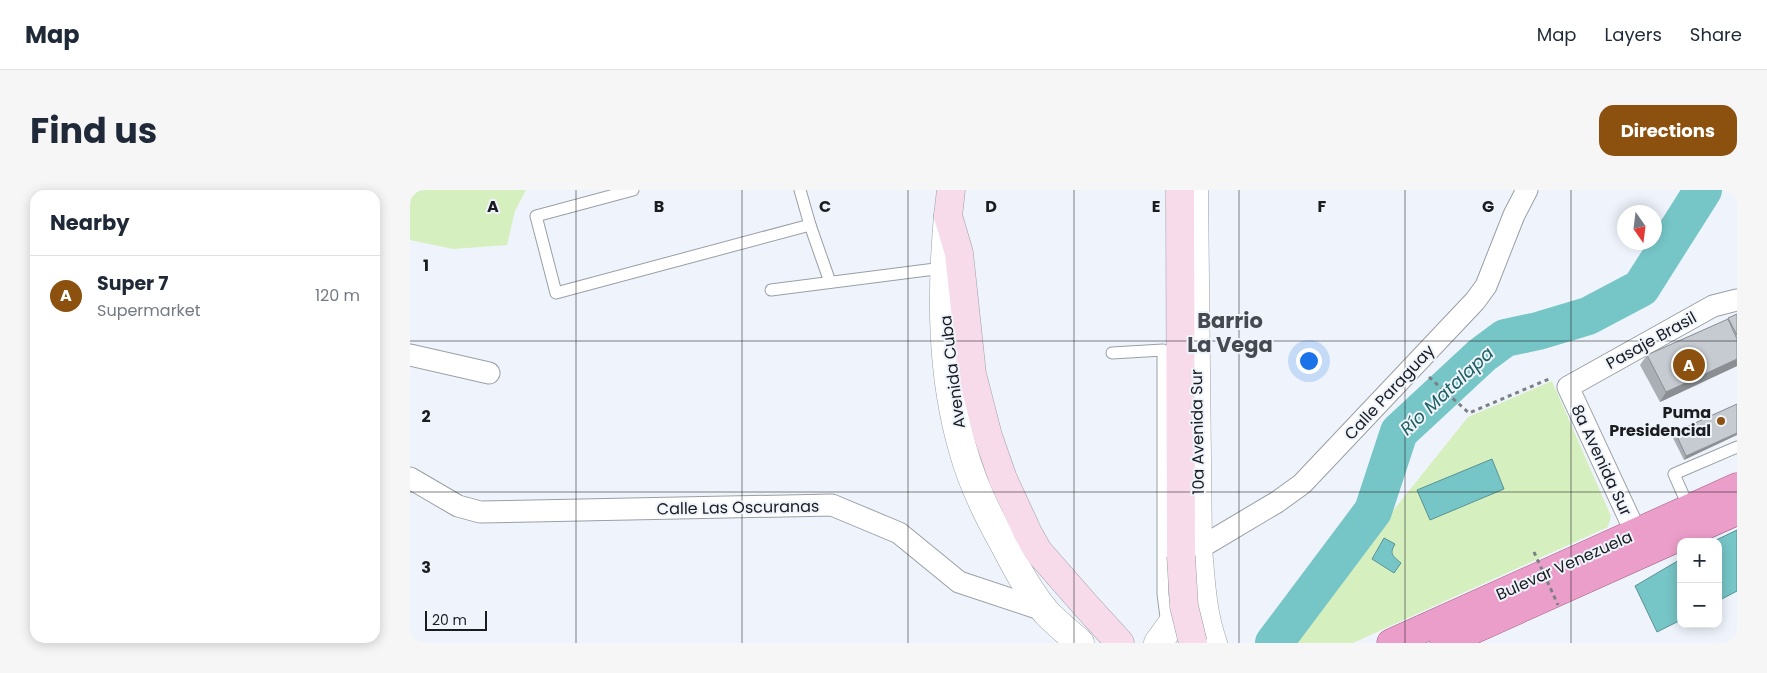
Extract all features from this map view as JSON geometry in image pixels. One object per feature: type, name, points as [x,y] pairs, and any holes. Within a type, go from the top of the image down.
[{"type":"highway","name":"Bulevar Venezuela","points":[[1390,643],[1737,487]]},
{"type":"highway","name":"Bulevar Venezuela","points":[[1444,643],[1737,511]]},
{"type":"main road","name":"10a Avenida Sur","points":[[1180,190],[1189,552],[1184,606],[1193,643]]},
{"type":"main road","name":"Avenida Cuba","points":[[950,203],[959,253],[972,374],[991,445],[1013,503],[1035,545],[1120,643]]},
{"type":"street","name":"10a Avenida Sur","points":[[1194,190],[1189,552],[1201,584],[1208,627],[1213,643]]},
{"type":"street","name":"Calle Paraguay","points":[[1189,552],[1277,502],[1302,484],[1475,301],[1486,286],[1514,215],[1527,190]]},
{"type":"street","name":"Avenida Cuba","points":[[950,203],[943,268],[944,329],[952,403],[963,452],[995,529],[1025,582],[1046,611],[1080,643]]},
{"type":"street","name":"Pasaje Brasil","points":[[1561,382],[1713,306],[1737,300]]},
{"type":"street","points":[[410,355],[489,373]]},
{"type":"street","name":"8a Avenida Sur","points":[[1561,382],[1636,533]]},
{"type":"street","name":"Calle Las Oscuranas","points":[[410,478],[458,506],[480,512],[832,505],[899,533],[959,582],[1046,611]]},
{"type":"street","points":[[1162,636],[1201,584]]},
{"type":"lane","points":[[633,190],[536,216],[556,293],[810,225]]},
{"type":"lane","points":[[800,190],[830,282]]},
{"type":"lane","points":[[771,290],[943,268]]},
{"type":"lane","points":[[1112,353],[1163,350],[1162,636]]},
{"type":"lane","points":[[1689,509],[1674,474],[1737,447]]},
{"type":"path","points":[[1425,373],[1469,413],[1561,382]]},
{"type":"path","points":[[1534,552],[1558,605]]},
{"type":"green space","points":[[410,190],[526,190],[515,211],[507,245],[453,249],[410,240]]},
{"type":"green space","points":[[1552,381],[1611,516],[1608,527],[1353,643],[1296,643],[1364,547],[1468,417]]},
{"type":"water","points":[[1492,459],[1504,489],[1430,520],[1417,490]]},
{"type":"water","points":[[1737,530],[1737,591],[1722,599],[1722,538],[1720,538]]},
{"type":"water","points":[[1384,538],[1395,544],[1392,553],[1401,563],[1394,573],[1372,559]]},
{"type":"water","points":[[1677,561],[1677,622],[1657,632],[1635,586]]},
{"type":"building","points":[[1737,314],[1737,335],[1728,318]]},
{"type":"building","points":[[1728,319],[1737,339],[1737,359],[1666,392],[1647,355]]},
{"type":"building","name":"Puma Presidencial","points":[[1737,404],[1737,433],[1686,456],[1675,432]]},
{"type":"waterway","name":"Río Matalapa","points":[[1274,643],[1373,511],[1399,432],[1482,355],[1505,338],[1538,331],[1588,316],[1641,288],[1703,190]]},
{"type":"place","name":"Super 7","points":[[1689,365]]},
{"type":"place","name":"Puma Presidencial","points":[[1721,421]]},
{"type":"district","name":"Barrio La Vega","points":[[1230,333]]}]
